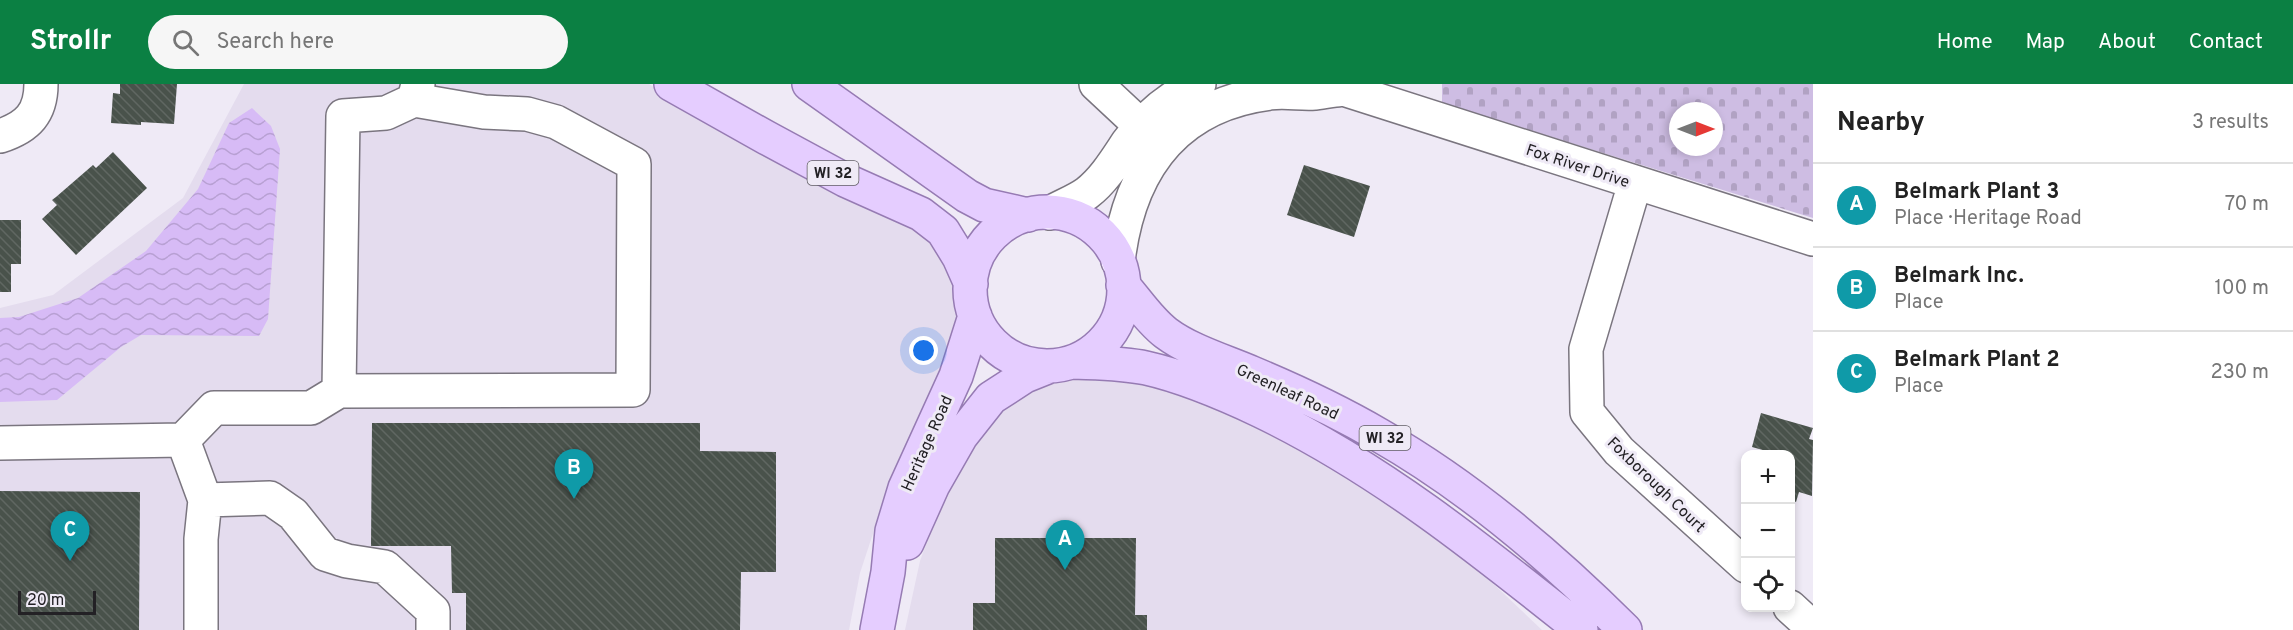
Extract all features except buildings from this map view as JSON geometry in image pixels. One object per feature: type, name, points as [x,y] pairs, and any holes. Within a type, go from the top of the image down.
[{"type":"main road","name":"WI 32","points":[[671,84],[845,180],[921,214],[943,231],[959,257],[970,284],[975,316],[986,336],[1004,353],[1026,363],[1062,364]]},
{"type":"main road","name":"WI 32","points":[[808,84],[967,196],[984,205],[1039,214],[1071,216],[1090,226],[1106,240],[1121,273]]},
{"type":"main road","points":[[970,284],[975,263],[985,244],[1009,223],[1039,214]]},
{"type":"main road","points":[[1062,364],[1095,350],[1111,331],[1121,309],[1121,273]]},
{"type":"main road","name":"Greenleaf Road","points":[[1121,273],[1150,319],[1167,334],[1293,390],[1379,435],[1444,476],[1524,535],[1624,630]]},
{"type":"main road","name":"Heritage Road","points":[[877,630],[888,572],[892,531],[905,488],[956,376],[975,316]]},
{"type":"main road","name":"Greenleaf Road","points":[[1062,364],[1123,364],[1145,368],[1228,396],[1286,423],[1345,456],[1406,495],[1488,555],[1581,630]]},
{"type":"main road","name":"Heritage Road","points":[[888,572],[906,545],[933,485],[967,428],[991,398],[1025,376],[1062,364]]},
{"type":"street","points":[[0,136],[11,132],[37,112],[41,100],[41,84]]},
{"type":"street","points":[[1096,84],[1141,126]]},
{"type":"street","points":[[1039,214],[1087,193],[1107,173],[1157,108],[1179,93],[1199,84]]},
{"type":"street","name":"Fox River Drive","points":[[1121,273],[1121,236],[1132,199],[1147,166],[1171,138],[1196,117],[1238,99],[1290,91],[1314,93],[1339,86],[1813,239]]},
{"type":"street","points":[[0,443],[183,440],[214,408],[311,408],[339,391],[633,390],[634,164],[556,122],[526,114],[484,112],[416,92],[386,113],[343,116],[339,391]]},
{"type":"street","name":"Foxborough Court","points":[[1635,183],[1586,349],[1587,412],[1619,451],[1741,561]]},
{"type":"street","points":[[183,440],[205,500],[201,539],[201,630]]},
{"type":"street","points":[[205,500],[270,498],[293,514],[325,554],[347,561],[385,567],[433,611],[433,630]]},
{"type":"street","points":[[1795,611],[1813,628]]},
{"type":"shaded area","points":[[244,84],[649,84],[670,98],[922,232],[951,274],[956,291],[957,322],[949,355],[888,488],[860,573],[849,630],[0,630],[0,308],[53,295],[183,198]]},
{"type":"shaded area","points":[[1089,375],[1120,377],[1198,397],[1355,477],[1433,531],[1542,630],[905,630],[920,561],[943,498],[970,445],[1002,406],[1046,382]]},
{"type":"green space","points":[[1442,84],[1813,84],[1813,218],[1442,103]]},
{"type":"water","points":[[252,108],[271,126],[280,149],[268,319],[259,336],[141,335],[121,347],[57,400],[0,402],[0,318],[19,317],[78,298],[146,251],[198,189],[229,123]]},
{"type":"place","name":"Belmark Inc.","points":[[574,499]]},
{"type":"place","name":"Belmark Plant 2","points":[[70,561]]},
{"type":"place","name":"Belmark Plant 3","points":[[1065,570]]}]
